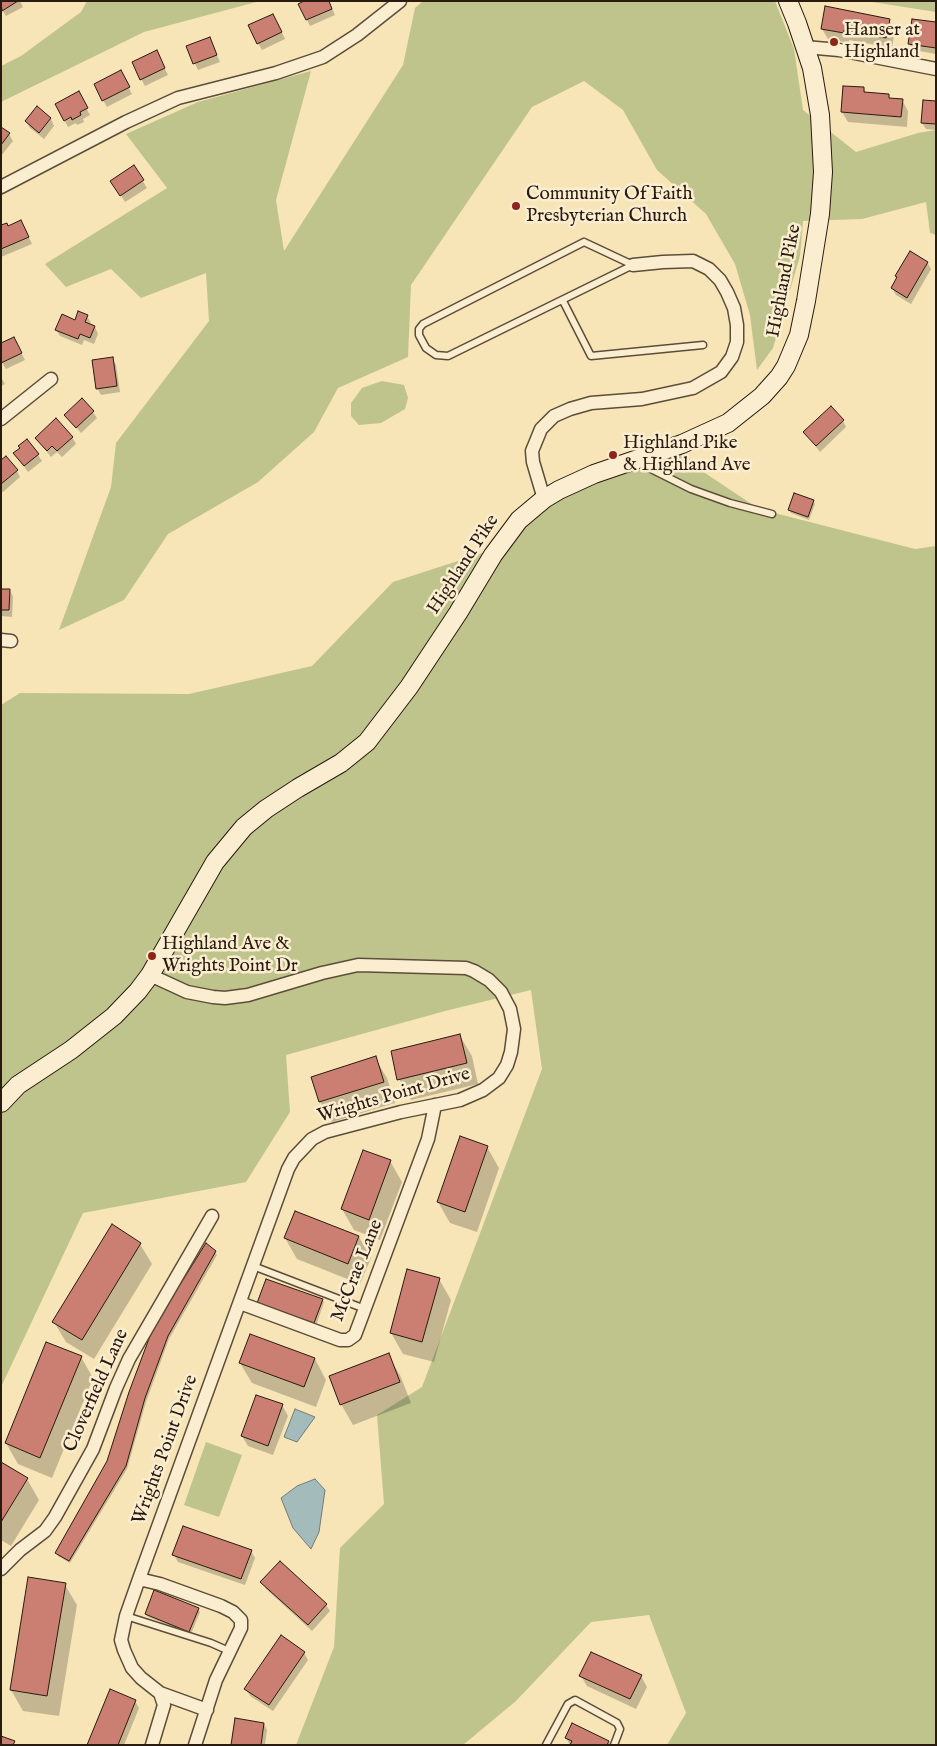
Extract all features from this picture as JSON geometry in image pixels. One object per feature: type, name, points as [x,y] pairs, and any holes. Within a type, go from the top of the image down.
[{"type":"street","points":[[1,187],[126,122],[178,98],[276,73],[323,57],[357,35],[400,1]]},
{"type":"street","name":"Highland Pike","points":[[2,1101],[18,1085],[71,1050],[114,1016],[138,991],[150,975],[201,884],[224,850],[244,827],[266,809],[341,763],[367,742],[410,687],[493,555],[519,520],[544,499],[559,490],[594,474],[682,444],[728,422],[762,396],[779,377],[786,366],[799,335],[820,214],[823,172],[820,115],[812,68],[788,1]]},
{"type":"street","points":[[805,47],[839,50],[936,70]]},
{"type":"street","points":[[544,499],[533,462],[532,451],[541,429],[554,416],[570,409],[591,404],[642,399],[693,388],[721,372],[732,357],[737,342],[737,324],[734,308],[720,280],[709,270],[693,261],[633,265]]},
{"type":"street","points":[[1,419],[51,379]]},
{"type":"street","name":"Wrights Point Drive","points":[[150,975],[187,992],[225,998],[248,995],[322,973],[358,965],[466,968],[489,980],[501,992],[510,1009],[514,1029],[507,1065],[499,1078],[483,1090],[460,1100],[325,1132],[312,1139],[294,1158],[288,1169],[139,1579],[126,1616],[121,1640],[132,1668],[141,1678],[160,1693],[207,1710]]},
{"type":"street","name":"McCrae Lane","points":[[240,1303],[340,1340],[348,1340],[355,1335],[428,1140],[435,1105]]},
{"type":"street","name":"Cloverfield Lane","points":[[1,1569],[20,1550],[45,1531],[55,1517],[93,1448],[129,1359],[212,1216]]},
{"type":"street","points":[[139,1579],[160,1584],[221,1606],[233,1612],[241,1620],[241,1628],[216,1680],[195,1745]]},
{"type":"street","points":[[152,1745],[164,1705],[160,1693]]},
{"type":"lane","points":[[584,242],[633,265],[448,356],[436,355],[426,348],[419,335],[419,329],[423,324],[584,242]]},
{"type":"lane","points":[[563,301],[591,356],[703,345]]},
{"type":"lane","points":[[634,460],[691,489],[730,503],[772,514]]},
{"type":"lane","points":[[253,1266],[366,1309]]},
{"type":"lane","points":[[126,1616],[211,1643],[229,1651]]},
{"type":"lane","points":[[546,1745],[568,1704],[575,1700],[617,1723],[620,1729],[614,1745]]},
{"type":"green space","points":[[87,1],[260,1],[144,32],[1,102],[1,66],[21,56],[81,12]]},
{"type":"green space","points":[[423,1],[775,1],[794,49],[803,110],[856,152],[918,133],[936,130],[936,235],[930,233],[926,202],[862,219],[803,221],[800,256],[773,348],[757,370],[750,315],[735,264],[706,214],[657,170],[623,110],[584,81],[532,107],[411,285],[408,357],[338,388],[314,432],[258,482],[168,534],[124,600],[59,630],[111,487],[116,443],[209,321],[206,273],[141,298],[111,269],[66,287],[45,264],[167,188],[126,134],[198,102],[311,71],[276,200],[284,251],[403,65],[415,8]]},
{"type":"green space","points":[[866,1],[936,1],[936,12]]},
{"type":"green space","points":[[382,381],[404,385],[408,398],[405,409],[381,423],[359,425],[351,416],[351,403],[362,388]]},
{"type":"green space","points":[[682,444],[693,465],[759,509],[915,549],[936,546],[936,1745],[667,1745],[686,1713],[649,1615],[591,1622],[516,1701],[463,1745],[296,1745],[334,1647],[340,1548],[384,1504],[377,1415],[422,1387],[542,1069],[531,990],[445,1011],[286,1055],[290,1112],[246,1182],[83,1213],[1,1387],[1,705],[20,693],[189,694],[312,666],[393,582],[498,548],[544,499]]},
{"type":"green space","points":[[206,1442],[242,1455],[219,1517],[184,1505]]},
{"type":"water","points":[[295,1409],[315,1417],[297,1442],[284,1437]]},
{"type":"water","points":[[315,1479],[325,1490],[319,1532],[311,1549],[293,1528],[281,1498],[297,1486]]},
{"type":"building","points":[[1,1],[18,1],[2,11]]},
{"type":"building","points":[[304,1],[329,1],[332,9],[306,20],[298,4]]},
{"type":"building","points":[[825,6],[890,19],[886,38],[844,30],[844,33],[821,29]]},
{"type":"building","points":[[273,14],[282,32],[257,44],[248,25]]},
{"type":"building","points":[[912,19],[936,22],[936,48],[908,44]]},
{"type":"building","points":[[210,37],[217,55],[193,64],[186,46]]},
{"type":"building","points":[[157,50],[165,68],[140,80],[132,62]]},
{"type":"building","points":[[121,70],[130,87],[102,101],[94,84]]},
{"type":"building","points":[[843,86],[864,87],[864,92],[889,94],[889,98],[903,99],[901,117],[841,112]]},
{"type":"building","points":[[79,91],[88,108],[80,112],[81,115],[72,120],[71,117],[64,121],[55,104]]},
{"type":"building","points":[[923,100],[936,101],[936,124],[921,123]]},
{"type":"building","points":[[37,106],[51,118],[39,133],[25,121]]},
{"type":"building","points":[[1,127],[10,133],[1,145]]},
{"type":"building","points":[[134,165],[144,180],[120,196],[110,181]]},
{"type":"building","points":[[21,220],[29,237],[1,249],[1,225],[7,223],[8,226]]},
{"type":"building","points":[[910,251],[928,262],[907,298],[891,288],[897,277],[895,276]]},
{"type":"building","points":[[78,311],[88,315],[85,322],[95,326],[90,338],[80,334],[78,339],[55,330],[62,314],[75,320]]},
{"type":"building","points":[[14,337],[22,353],[1,363],[1,343]]},
{"type":"building","points":[[113,357],[117,386],[96,389],[92,360]]},
{"type":"building","points":[[82,398],[94,411],[76,428],[64,415]]},
{"type":"building","points":[[831,406],[844,420],[816,446],[803,432]]},
{"type":"building","points":[[56,418],[73,437],[57,451],[52,446],[47,451],[35,438]]},
{"type":"building","points":[[27,439],[39,454],[24,466],[13,453]]},
{"type":"building","points":[[6,456],[18,470],[1,484],[1,460]]},
{"type":"building","points":[[794,493],[814,500],[808,517],[788,510]]},
{"type":"building","points":[[1,589],[10,589],[9,610],[1,610]]},
{"type":"building","points":[[460,1034],[467,1063],[397,1080],[391,1051]]},
{"type":"building","points":[[376,1056],[384,1082],[319,1102],[311,1077]]},
{"type":"building","points":[[460,1136],[488,1146],[465,1212],[437,1202]]},
{"type":"building","points":[[363,1150],[391,1160],[369,1220],[341,1209]]},
{"type":"building","points":[[295,1211],[359,1236],[348,1264],[284,1238]]},
{"type":"building","points":[[112,1224],[141,1243],[82,1340],[52,1322]]},
{"type":"building","points":[[206,1243],[216,1251],[168,1336],[145,1398],[126,1466],[69,1561],[55,1553],[107,1461],[129,1392],[153,1328]]},
{"type":"building","points":[[407,1269],[440,1278],[422,1342],[390,1333]]},
{"type":"building","points":[[266,1279],[323,1299],[314,1323],[257,1303]]},
{"type":"building","points":[[250,1334],[315,1358],[304,1387],[239,1363]]},
{"type":"building","points":[[46,1342],[82,1356],[40,1458],[5,1443]]},
{"type":"building","points":[[389,1353],[400,1382],[340,1405],[329,1376]]},
{"type":"building","points":[[256,1395],[283,1404],[268,1446],[241,1436]]},
{"type":"building","points":[[1,1462],[28,1478],[1,1522]]},
{"type":"building","points":[[183,1526],[252,1550],[241,1579],[172,1555]]},
{"type":"building","points":[[280,1561],[327,1604],[308,1625],[260,1582]]},
{"type":"building","points":[[28,1577],[66,1583],[47,1696],[10,1690]]},
{"type":"building","points":[[154,1590],[199,1608],[189,1632],[145,1614]]},
{"type":"building","points":[[281,1635],[305,1652],[269,1705],[244,1689]]},
{"type":"building","points":[[591,1652],[642,1675],[630,1699],[579,1676]]},
{"type":"building","points":[[110,1689],[136,1700],[118,1745],[87,1745]]},
{"type":"building","points":[[235,1718],[264,1723],[261,1745],[231,1745]]},
{"type":"building","points":[[572,1723],[609,1741],[607,1745],[570,1745],[572,1741],[565,1738]]},
{"type":"building","points":[[1,1736],[15,1741],[13,1745],[1,1745]]},
{"type":"place","name":"Hanser at Highland","points":[[834,42]]},
{"type":"place","name":"Community Of Faith Presbyterian Church","points":[[516,206]]},
{"type":"place","name":"Highland Pike & Highland Ave","points":[[613,455]]},
{"type":"place","name":"Highland Ave & Wrights Point Dr","points":[[152,956]]}]
